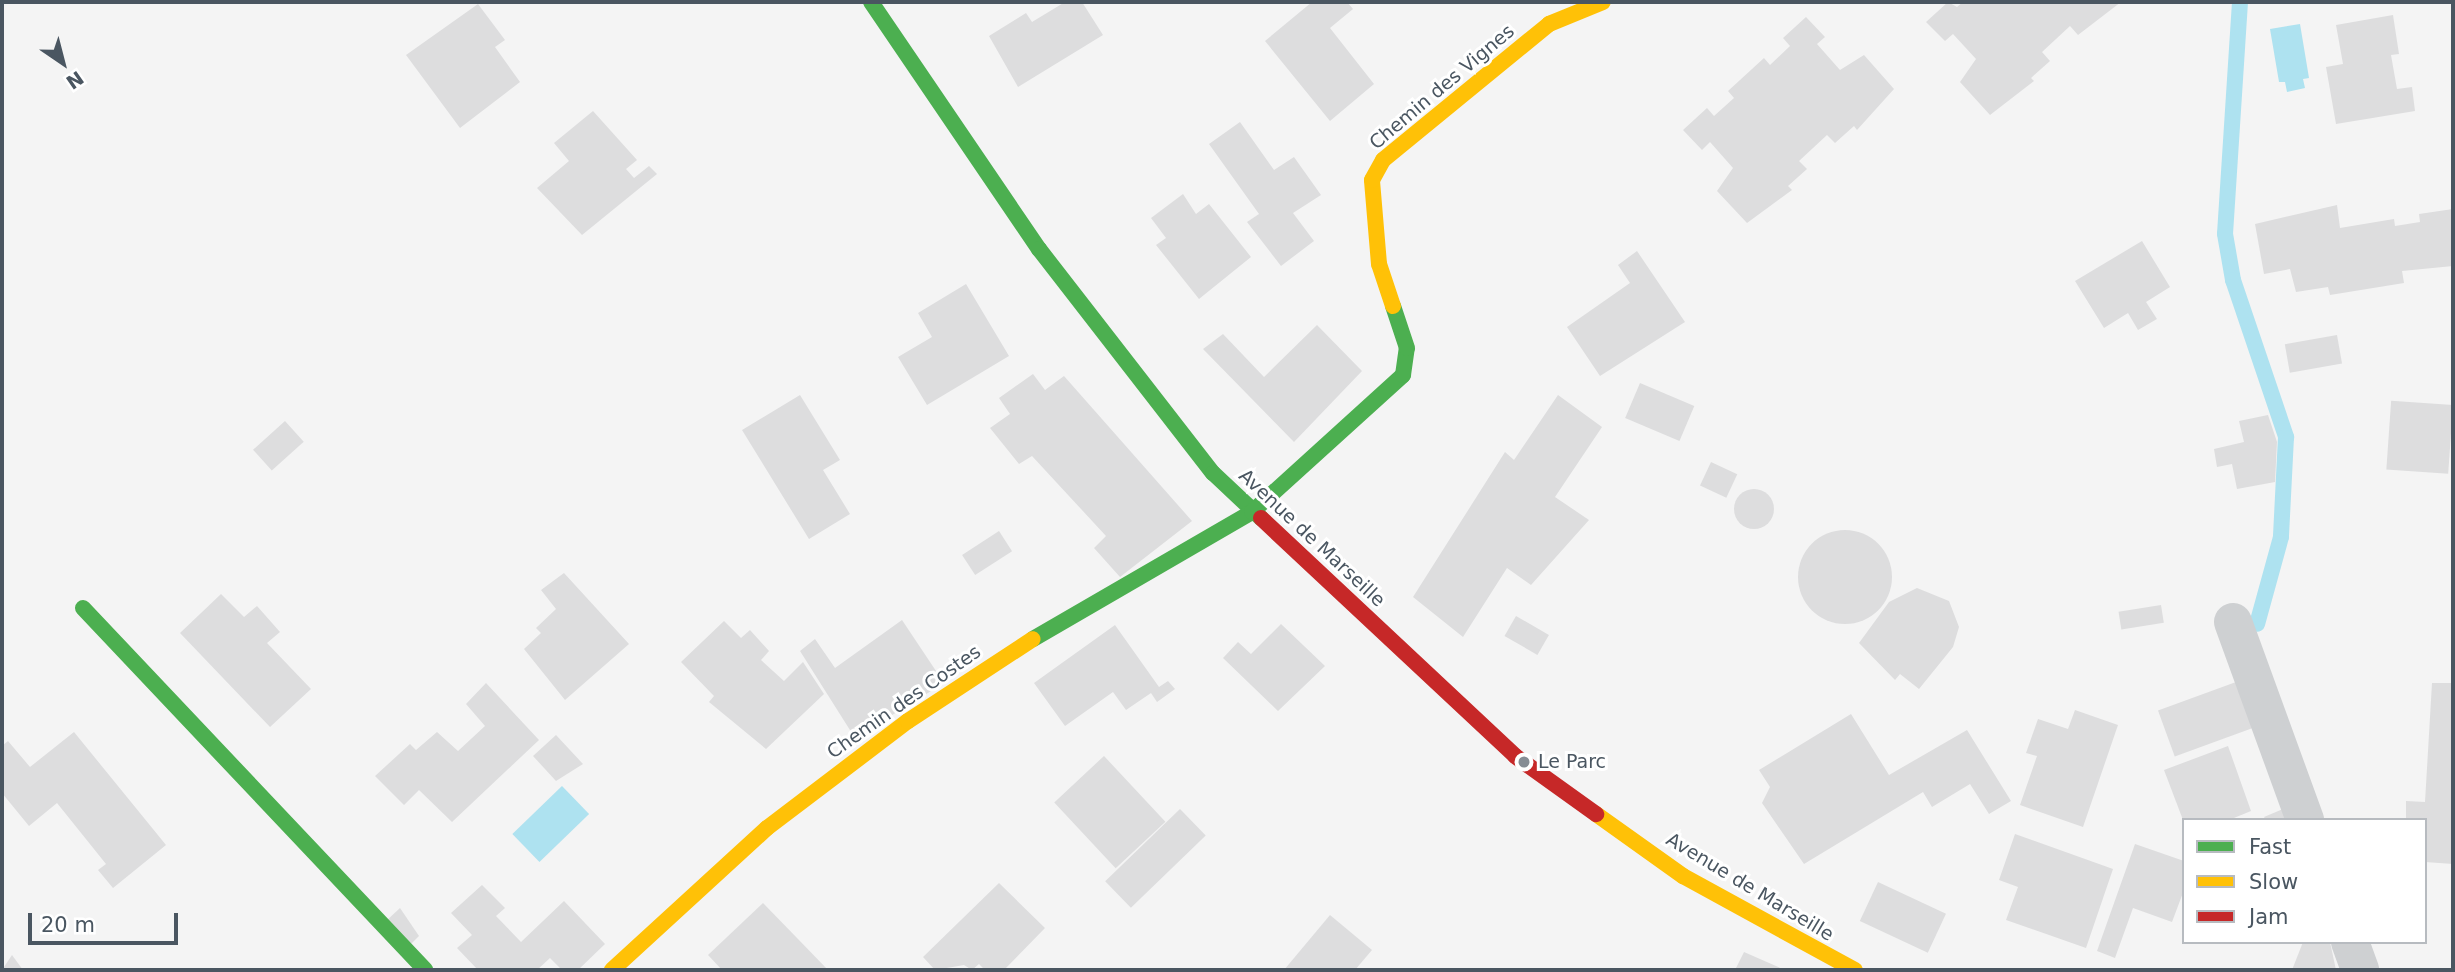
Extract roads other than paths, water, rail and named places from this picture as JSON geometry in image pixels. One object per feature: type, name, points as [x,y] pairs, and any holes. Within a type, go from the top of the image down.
[{"type":"street","name":"Avenue de Marseille","points":[[871,2],[1039,249],[1213,473],[1252,512],[1515,756],[1683,876],[1840,967]]},
{"type":"street","name":"Chemin des Vignes","points":[[1252,512],[1403,375],[1407,348],[1379,264],[1373,216],[1372,180],[1383,160],[1549,24],[1602,2]]},
{"type":"street","name":"Chemin des Costes","points":[[612,970],[767,828],[908,721],[1054,625],[1252,512]]},
{"type":"street","points":[[83,608],[425,970]]},
{"type":"street","points":[[2232,622],[2304,818]]},
{"type":"street","points":[[2351,944],[2360,970]]},
{"type":"water","points":[[2300,24],[2309,78],[2303,79],[2305,88],[2287,92],[2285,82],[2279,82],[2270,29]]},
{"type":"water","points":[[562,786],[589,814],[539,862],[512,834]]},
{"type":"waterway","points":[[2240,2],[2225,234],[2233,280],[2286,437],[2281,537],[2257,624]]},
{"type":"place","name":"Le Parc","points":[[1524,762]]}]
